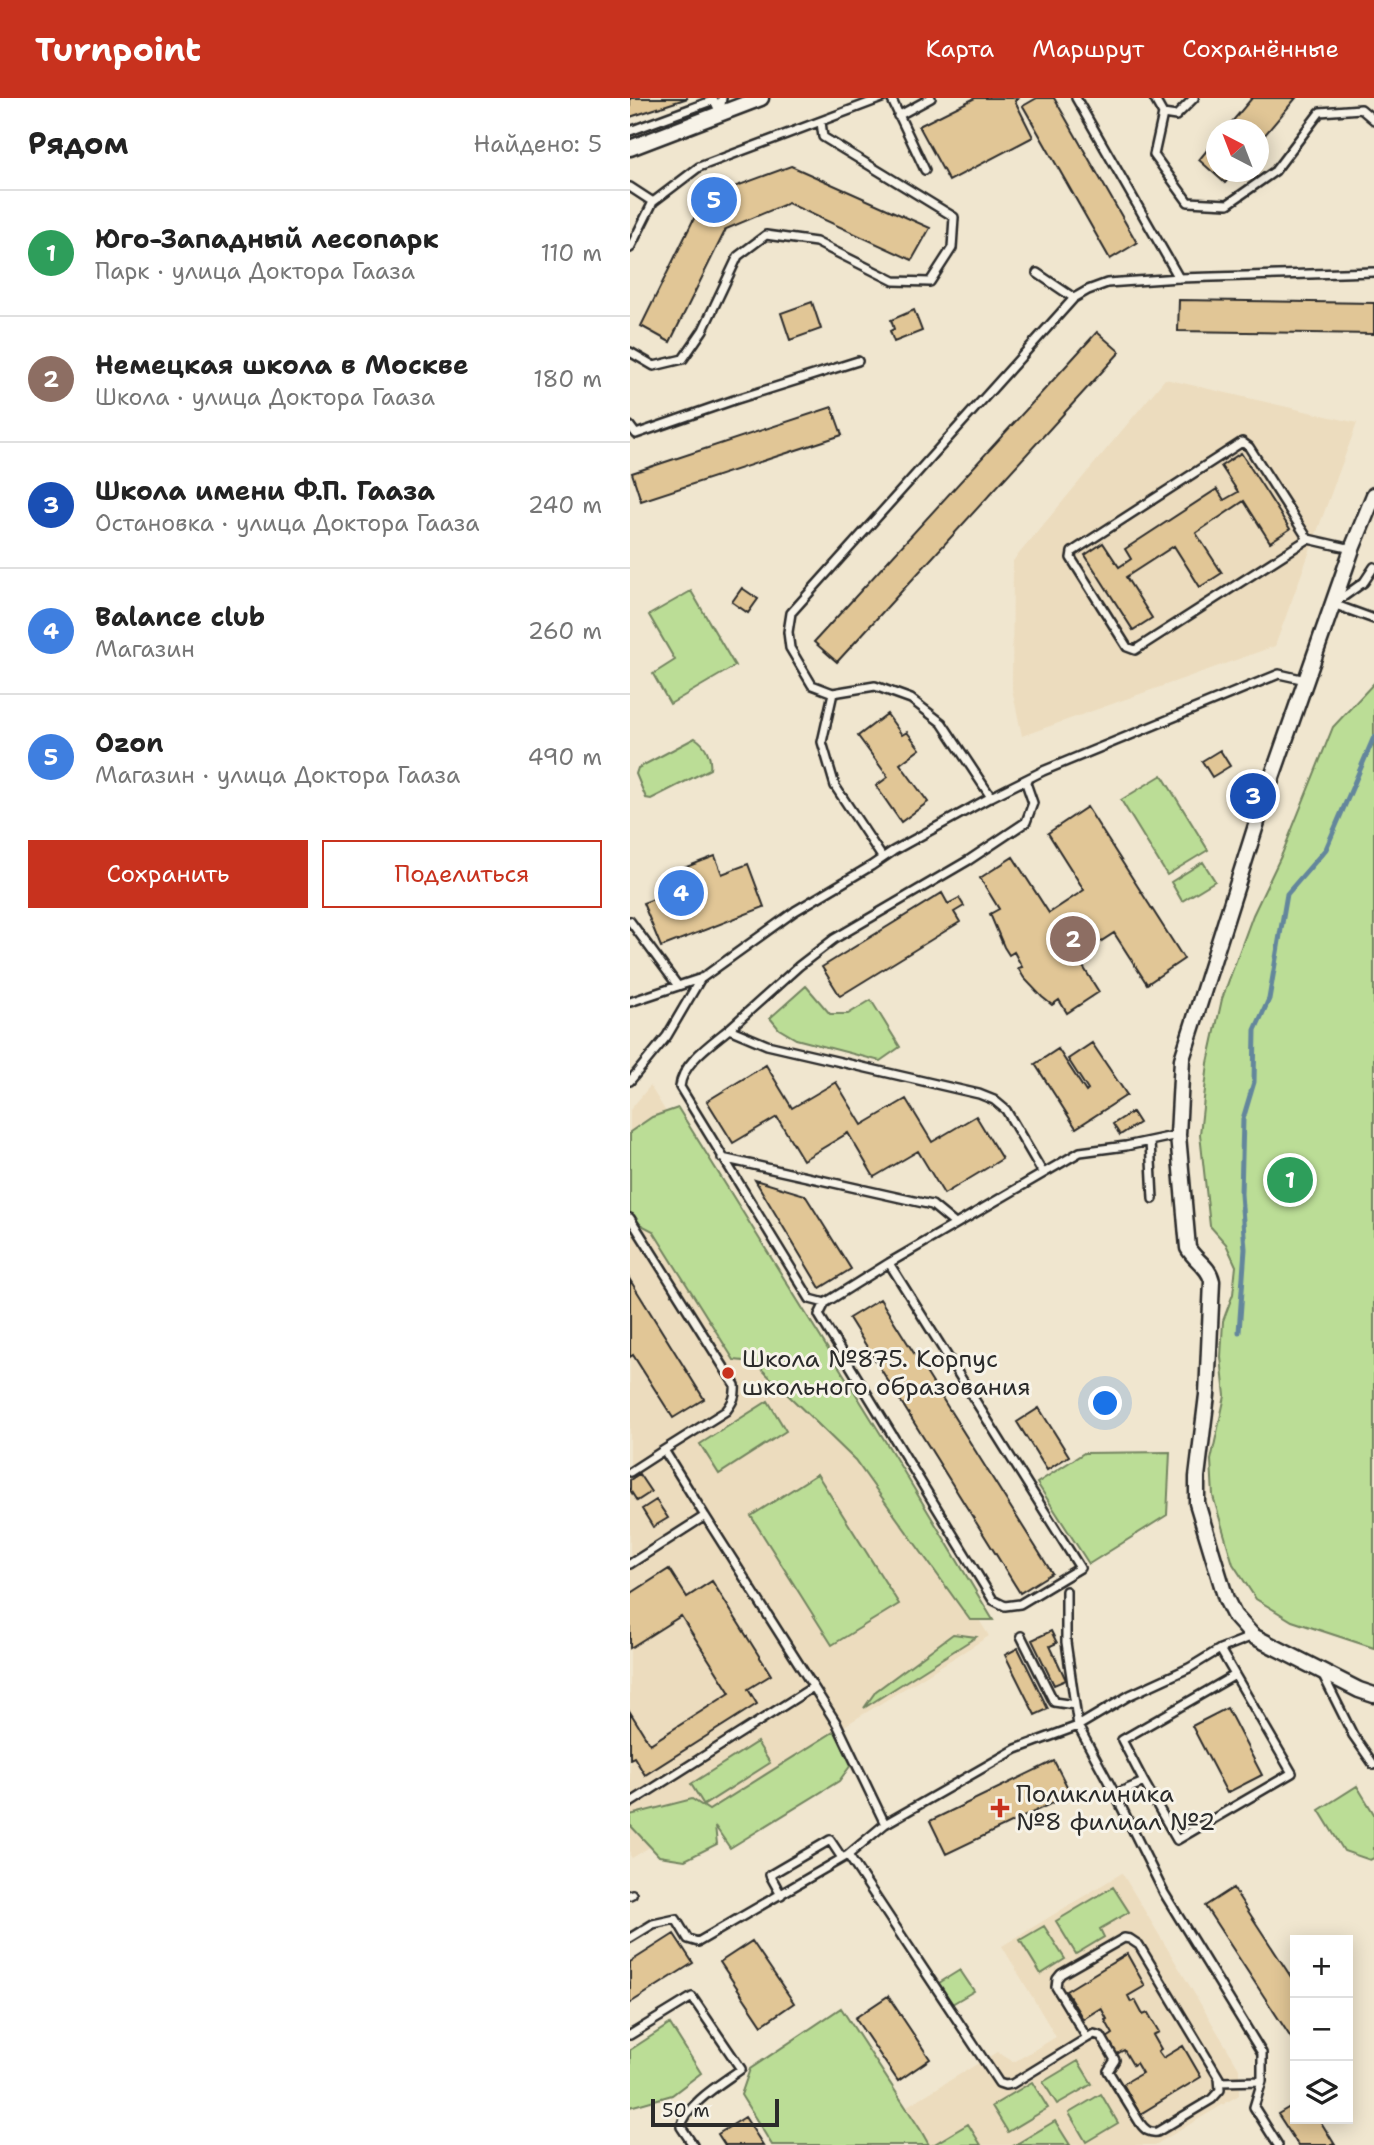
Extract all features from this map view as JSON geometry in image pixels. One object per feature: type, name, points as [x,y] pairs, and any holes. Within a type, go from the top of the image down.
[{"type":"street","points":[[630,148],[717,102],[761,98]]},
{"type":"street","points":[[1374,495],[1352,549],[1264,800],[1182,1059],[1178,1135],[1188,1248],[1193,1257],[1210,1273],[1212,1281],[1207,1395],[1197,1477],[1197,1503],[1226,1599],[1234,1615],[1253,1636],[1374,1695]]},
{"type":"lane","points":[[630,248],[653,202],[699,167],[883,98]]},
{"type":"lane","points":[[891,98],[925,170]]},
{"type":"lane","points":[[898,116],[931,98]]},
{"type":"lane","points":[[1076,98],[1179,278]]},
{"type":"lane","points":[[1154,98],[1163,114],[1154,155],[1188,202],[1228,204],[1275,172],[1320,112],[1361,109],[1374,120]]},
{"type":"lane","points":[[1163,114],[1176,116],[1194,98]]},
{"type":"lane","points":[[630,131],[717,102]]},
{"type":"lane","points":[[630,352],[654,366],[683,359],[703,330],[738,256],[766,235],[816,242],[894,281],[930,282],[952,248],[954,217],[824,137],[821,122]]},
{"type":"lane","points":[[630,187],[653,202]]},
{"type":"lane","points":[[991,797],[942,723],[911,699],[875,686],[833,693],[812,685],[790,648],[788,632],[791,612],[1074,298],[1107,284],[1179,278],[1374,272]]},
{"type":"lane","points":[[1037,273],[1074,298]]},
{"type":"lane","points":[[630,426],[633,436],[734,400],[858,361]]},
{"type":"lane","points":[[1308,539],[1135,650],[1127,647],[1071,558],[1072,552],[1242,442],[1248,447],[1308,539],[1352,549]]},
{"type":"lane","points":[[1333,604],[1364,582],[1374,567]]},
{"type":"lane","points":[[1333,604],[1374,620]]},
{"type":"lane","points":[[630,1002],[702,978],[795,911],[882,858],[1025,780],[1279,674],[1306,680]]},
{"type":"lane","points":[[833,693],[821,742],[835,786],[882,858]]},
{"type":"lane","points":[[825,1303],[810,1299],[680,1087],[681,1077],[702,1051],[729,1030],[799,965],[834,939],[969,860],[1026,822],[1033,803],[1025,780]]},
{"type":"lane","points":[[630,920],[678,986]]},
{"type":"lane","points":[[630,1081],[667,1036],[702,978]]},
{"type":"lane","points":[[729,1030],[767,1045],[979,1094],[994,1100],[1006,1110],[1042,1173]]},
{"type":"lane","points":[[889,1263],[1080,1568],[1020,1604],[1004,1606],[993,1600],[819,1315],[825,1303],[889,1263],[1080,1152],[1178,1135]]},
{"type":"lane","points":[[1150,1141],[1153,1199]]},
{"type":"lane","points":[[722,1158],[932,1205],[955,1224]]},
{"type":"lane","points":[[630,1218],[633,1229],[735,1385],[736,1394],[726,1411],[630,1472]]},
{"type":"lane","points":[[664,1450],[837,1724],[886,1824]]},
{"type":"lane","points":[[630,1564],[705,1516]]},
{"type":"lane","points":[[1066,1591],[1066,1642],[1078,1726],[1164,1893],[1262,2053],[1262,2081],[1254,2107],[1278,2145]]},
{"type":"lane","points":[[1021,1636],[1054,1702],[1075,1705]]},
{"type":"lane","points":[[630,1938],[653,1924],[676,1919],[688,1939],[698,1942],[845,1856],[886,1824],[1016,1749],[1078,1726],[1130,1695],[1189,1668],[1220,1649],[1253,1636]]},
{"type":"lane","points":[[1220,1649],[1292,1773],[1177,1840],[1122,1740],[1234,1675]]},
{"type":"lane","points":[[1321,1671],[1353,1735],[1374,1765]]},
{"type":"lane","points":[[630,1803],[813,1687]]},
{"type":"lane","points":[[1115,1794],[1144,1782]]},
{"type":"lane","points":[[781,1895],[770,1875],[830,1840],[845,1856],[999,2083],[1012,2084],[1097,2034],[1101,2036],[1115,2060],[1108,2071],[1144,2129],[1157,2132],[1212,2099],[1220,2090],[1220,2082],[1139,1945],[1130,1939],[1119,1939],[1057,1979],[1056,1987],[1087,2039]]},
{"type":"lane","points":[[630,2035],[692,1997],[741,2069],[690,2109],[683,2119],[681,2127],[693,2145]]},
{"type":"lane","points":[[1220,2082],[1262,2081]]},
{"type":"shaded area","points":[[1165,379],[1357,423],[1275,646],[1022,736],[1012,689],[1013,561]]},
{"type":"shaded area","name":"Школа №875. Корпус школьного образования","points":[[650,1086],[989,1636],[632,1858],[630,1110]]},
{"type":"shaded area","points":[[1122,1873],[1239,2068],[1239,2095],[1155,2145],[926,2145],[904,2108],[997,2052],[1014,2062],[1056,2037],[1002,1946]]},
{"type":"green space","points":[[691,591],[735,666],[670,704],[653,674],[675,660],[649,615]]},
{"type":"green space","points":[[1374,683],[1374,1648],[1292,1621],[1256,1599],[1233,1564],[1213,1496],[1211,1460],[1225,1396],[1221,1357],[1223,1321],[1233,1294],[1236,1266],[1226,1244],[1210,1226],[1200,1134],[1208,1063],[1222,999],[1253,915],[1282,854],[1333,727]]},
{"type":"green space","points":[[695,738],[707,751],[710,769],[651,799],[646,798],[636,774],[638,768]]},
{"type":"green space","points":[[1162,775],[1208,850],[1167,875],[1121,800]]},
{"type":"green space","points":[[1203,862],[1215,881],[1182,901],[1171,882]]},
{"type":"green space","points":[[806,986],[830,1014],[848,1014],[871,1000],[900,1047],[880,1061],[796,1039],[779,1029],[770,1018]]},
{"type":"green space","points":[[678,1108],[993,1620],[970,1620],[855,1460],[754,1362],[734,1360],[653,1231],[630,1219],[630,1132],[652,1117]]},
{"type":"green space","points":[[768,1401],[786,1431],[719,1474],[700,1444]]},
{"type":"green space","points":[[1170,1452],[1167,1515],[1089,1564],[1037,1483],[1084,1453]]},
{"type":"green space","points":[[817,1474],[899,1604],[832,1645],[751,1516]]},
{"type":"green space","points":[[953,1634],[976,1637],[864,1708],[876,1691]]},
{"type":"green space","points":[[835,1731],[851,1765],[839,1781],[730,1848],[715,1826],[717,1844],[685,1860],[659,1856],[630,1825],[630,1815],[692,1799],[709,1810]]},
{"type":"green space","points":[[757,1742],[770,1763],[704,1805],[691,1784]]},
{"type":"green space","points":[[1357,1786],[1374,1814],[1374,1858],[1370,1860],[1344,1851],[1319,1810]]},
{"type":"green space","points":[[1113,1887],[1129,1912],[1100,1929],[1104,1937],[1076,1954],[1056,1921]]},
{"type":"green space","points":[[1044,1926],[1065,1959],[1041,1974],[1020,1940]]},
{"type":"green space","points":[[960,1970],[974,1991],[952,2004],[939,1983]]},
{"type":"green space","points":[[841,2008],[929,2145],[772,2145],[741,2095],[750,2069]]},
{"type":"green space","points":[[670,2024],[701,2073],[672,2095],[630,2107],[630,2050]]},
{"type":"green space","points":[[1078,2061],[1092,2084],[1057,2104],[1043,2082]]},
{"type":"green space","points":[[1032,2082],[1048,2108],[1008,2132],[992,2106]]},
{"type":"green space","points":[[1101,2094],[1118,2123],[1086,2142],[1069,2113]]},
{"type":"green space","points":[[1055,2121],[1070,2145],[1015,2145]]},
{"type":"green space","points":[[968,2124],[981,2145],[933,2145]]},
{"type":"building","points":[[630,98],[688,98],[630,117]]},
{"type":"building","points":[[975,98],[1019,98],[1015,101],[1033,137],[949,181],[919,126]]},
{"type":"building","points":[[1037,98],[1054,98],[1137,243],[1110,259],[1023,106]]},
{"type":"building","points":[[1252,98],[1296,98],[1269,130],[1269,119],[1234,119]]},
{"type":"building","points":[[1206,151],[1206,166],[1199,160]]},
{"type":"building","points":[[791,166],[930,228],[912,260],[788,203],[726,229],[670,342],[641,326],[704,198]]},
{"type":"building","points":[[1179,300],[1374,303],[1374,334],[1178,331]]},
{"type":"building","points":[[812,302],[821,329],[790,340],[781,313]]},
{"type":"building","points":[[914,310],[922,331],[894,342],[890,331],[894,329],[891,320]]},
{"type":"building","points":[[1097,332],[1120,352],[837,662],[814,642]]},
{"type":"building","points":[[832,407],[842,435],[641,501],[632,473]]},
{"type":"building","points":[[1241,453],[1290,529],[1270,542],[1244,501],[1196,533],[1222,573],[1200,587],[1174,546],[1126,577],[1152,618],[1133,630],[1085,555],[1103,543],[1119,567],[1131,559],[1125,549],[1217,489],[1224,500],[1238,492],[1221,466]]},
{"type":"building","points":[[742,588],[758,599],[748,613],[732,602]]},
{"type":"building","points":[[887,714],[902,735],[907,732],[920,749],[900,764],[928,802],[901,822],[876,786],[888,777],[858,736]]},
{"type":"building","points":[[1220,750],[1230,766],[1212,777],[1202,761]]},
{"type":"building","points":[[1087,807],[1184,959],[1147,984],[1114,933],[1077,957],[1099,992],[1067,1013],[1059,1000],[1052,1005],[1042,997],[1024,978],[1014,952],[1009,955],[990,914],[999,909],[980,878],[1013,857],[1049,913],[1084,890],[1048,833]]},
{"type":"building","points":[[715,856],[722,874],[748,864],[764,907],[661,947],[643,903],[667,894],[660,877]]},
{"type":"building","points":[[942,893],[948,904],[959,898],[964,906],[954,912],[960,922],[840,996],[822,967]]},
{"type":"building","points":[[1092,1043],[1127,1095],[1076,1128],[1035,1064],[1058,1049],[1086,1092],[1088,1090],[1068,1059]]},
{"type":"building","points":[[766,1065],[792,1108],[836,1082],[862,1125],[906,1099],[932,1142],[976,1116],[1002,1159],[944,1194],[918,1151],[874,1177],[848,1133],[803,1160],[777,1117],[733,1143],[707,1101]]},
{"type":"building","points":[[1132,1112],[1139,1123],[1120,1135],[1113,1124]]},
{"type":"building","points":[[755,1180],[805,1195],[851,1269],[820,1288]]},
{"type":"building","points":[[630,1280],[704,1399],[673,1418],[633,1355],[630,1357]]},
{"type":"building","points":[[880,1299],[1052,1573],[1020,1593],[849,1318]]},
{"type":"building","points":[[1039,1408],[1069,1456],[1047,1470],[1017,1422]]},
{"type":"building","points":[[639,1474],[651,1492],[637,1501],[630,1490],[630,1480]]},
{"type":"building","points":[[656,1500],[668,1518],[653,1527],[642,1509]]},
{"type":"building","points":[[669,1569],[687,1597],[712,1581],[771,1675],[748,1689],[757,1704],[645,1775],[634,1757],[630,1759],[630,1712],[650,1744],[730,1693],[681,1616],[630,1648],[630,1594]]},
{"type":"building","points":[[1051,1631],[1057,1643],[1050,1646],[1066,1680],[1054,1685],[1032,1640]]},
{"type":"building","points":[[1018,1648],[1048,1709],[1035,1715],[1005,1655]]},
{"type":"building","points":[[1227,1708],[1262,1775],[1227,1793],[1192,1726]]},
{"type":"building","name":"Поликлиника №8 филиал №2","points":[[1054,1761],[1071,1794],[946,1854],[930,1821]]},
{"type":"building","points":[[1233,1888],[1290,1975],[1290,2036],[1205,1906]]},
{"type":"building","points":[[674,1934],[693,1963],[630,2003],[630,1962]]},
{"type":"building","points":[[752,1941],[794,2003],[762,2025],[720,1962]]},
{"type":"building","points":[[1127,1954],[1145,1986],[1128,1996],[1131,2002],[1135,2000],[1143,2015],[1148,2013],[1159,2032],[1153,2035],[1161,2049],[1158,2051],[1163,2058],[1183,2046],[1201,2077],[1140,2114],[1123,2084],[1142,2073],[1136,2063],[1133,2065],[1124,2050],[1117,2054],[1107,2038],[1113,2034],[1101,2008],[1083,2019],[1066,1991]]},
{"type":"building","points":[[888,1996],[930,2059],[898,2081],[855,2018]]},
{"type":"building","points":[[1290,2107],[1290,2124],[1322,2124],[1335,2145],[1298,2145],[1278,2114]]},
{"type":"building","points":[[745,2117],[763,2145],[725,2145],[718,2134]]},
{"type":"waterway","points":[[1239,1332],[1245,1249],[1241,1194],[1243,1119],[1254,1082],[1255,1030],[1269,999],[1287,894],[1326,849],[1374,737]]},
{"type":"place","name":"Ozon","points":[[714,200]]},
{"type":"place","name":"Школа имени Ф.П. Гааза","points":[[1253,796]]},
{"type":"place","name":"Balance club","points":[[681,893]]},
{"type":"place","name":"Немецкая школа в Москве","points":[[1073,939]]},
{"type":"place","name":"Юго-Западный лесопарк","points":[[1290,1180]]},
{"type":"place","name":"Школа №875. Корпус школьного образования","points":[[728,1373]]},
{"type":"place","name":"Поликлиника №8 филиал №2","points":[[1000,1808]]}]
